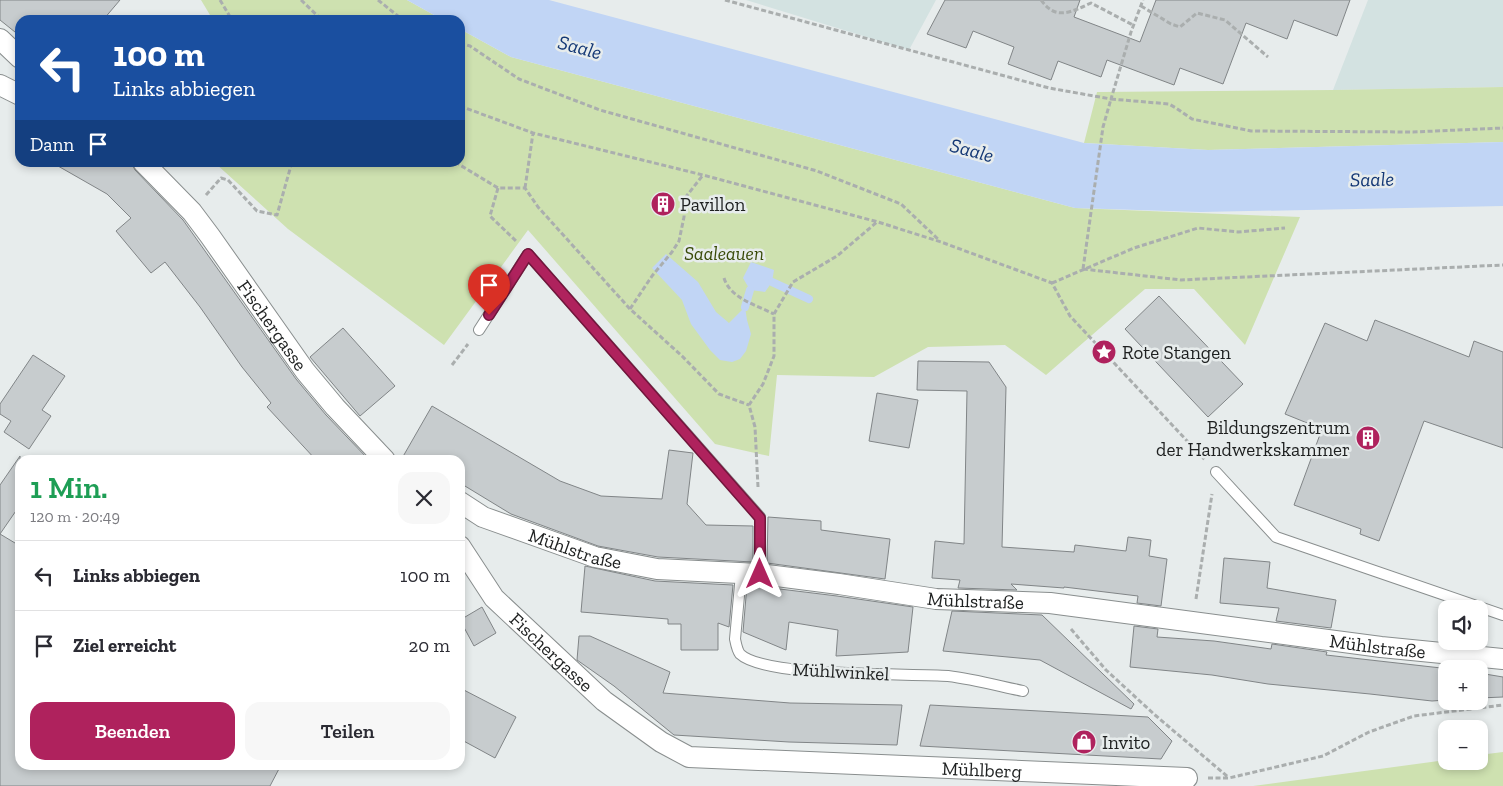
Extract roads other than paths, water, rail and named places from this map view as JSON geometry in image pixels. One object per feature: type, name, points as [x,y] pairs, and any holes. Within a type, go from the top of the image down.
[{"type":"street","points":[[0,39],[15,53]]},
{"type":"street","points":[[0,85],[15,92]]},
{"type":"street","name":"Fischergasse","points":[[143,167],[166,184]]},
{"type":"street","name":"Fischergasse","points":[[148,167],[192,212],[305,371],[335,407],[380,455]]},
{"type":"street","points":[[370,444],[387,455]]},
{"type":"street","name":"Mühlstraße","points":[[465,505],[483,517],[595,557],[657,569],[750,574],[936,598],[1050,604],[1381,647],[1503,659]]},
{"type":"street","name":"Fischergasse","points":[[465,554],[494,598],[604,702],[661,742]]},
{"type":"street","name":"Mühlberg","points":[[661,742],[688,757],[1088,779],[1187,778]]},
{"type":"lane","name":"Mühlwinkel","points":[[479,330],[528,254],[760,518],[750,574],[735,639],[740,653],[746,657],[764,664],[792,670],[950,676],[1024,691]]},
{"type":"lane","points":[[1216,472],[1276,537],[1503,615]]},
{"type":"water","name":"Saale","points":[[407,0],[549,0],[1084,143],[1208,150],[1503,142],[1503,206],[1201,212],[1075,208],[511,57],[465,32],[465,15],[434,15]]},
{"type":"water","points":[[666,254],[698,282],[716,312],[729,323],[745,307],[751,334],[746,351],[740,359],[732,362],[720,360],[710,350],[691,324],[682,300],[652,268]]},
{"type":"water","points":[[751,262],[774,270],[772,282],[765,292],[750,290],[743,278]]},
{"type":"waterway","points":[[772,282],[809,299]]},
{"type":"waterway","points":[[745,307],[750,290]]},
{"type":"place","name":"Pavillon","points":[[663,204]]},
{"type":"place","name":"Rote Stangen","points":[[1104,352]]},
{"type":"place","name":"Bildungszentrum der Handwerkskammer","points":[[1368,438]]},
{"type":"place","name":"Invito","points":[[1084,742]]},
{"type":"park label","name":"Saaleauen","points":[[724,253]]}]
